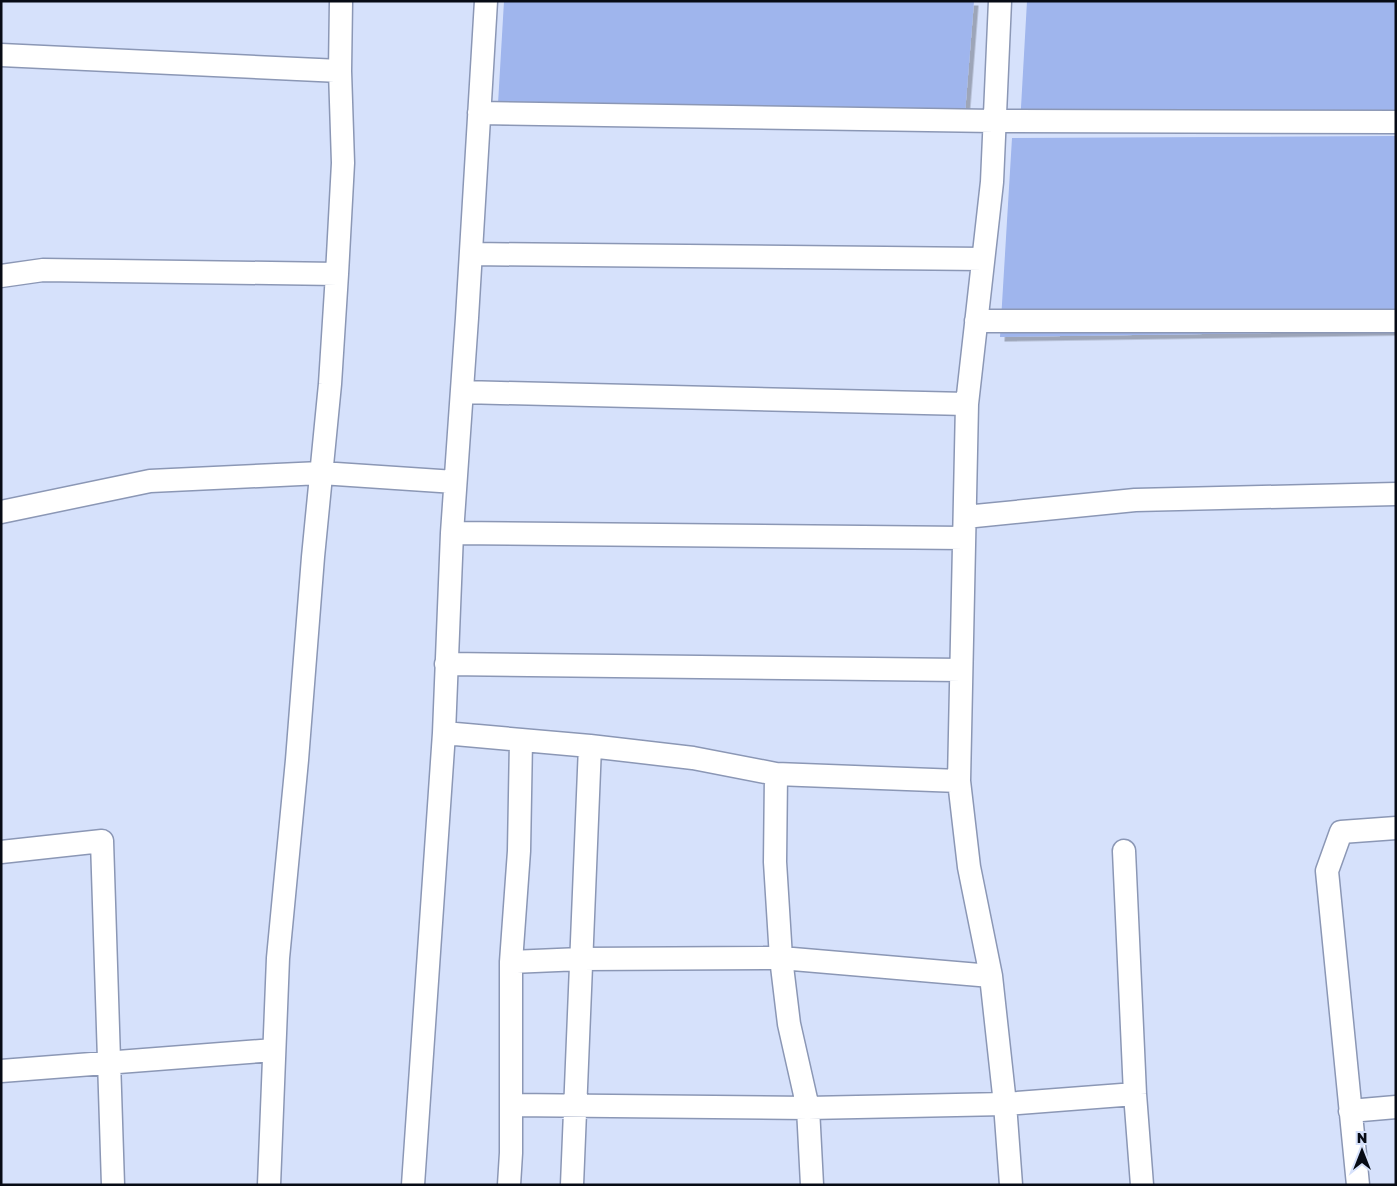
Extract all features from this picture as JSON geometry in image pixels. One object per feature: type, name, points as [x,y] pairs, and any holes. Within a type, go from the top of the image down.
[{"type":"street","points":[[270,1185],[278,958],[330,384],[344,163],[340,71],[341,1]]},
{"type":"street","points":[[413,1185],[444,733],[452,533],[486,1]]},
{"type":"street","points":[[1000,1],[992,182],[967,404],[959,781],[969,867],[991,976],[1005,1104],[1011,1185]]},
{"type":"street","points":[[1,55],[340,71]]},
{"type":"street","points":[[479,113],[994,121],[1396,122]]},
{"type":"street","points":[[471,254],[983,259]]},
{"type":"street","points":[[1,276],[43,270],[337,274]]},
{"type":"street","points":[[976,321],[1396,321]]},
{"type":"street","points":[[462,392],[967,404]]},
{"type":"street","points":[[1,512],[150,481],[321,473],[455,482]]},
{"type":"street","points":[[452,533],[964,527],[1135,500],[1396,494]]},
{"type":"street","points":[[446,664],[961,670]]},
{"type":"street","points":[[444,733],[590,746],[693,758],[776,774],[959,781]]},
{"type":"street","points":[[509,1185],[511,1152],[511,962],[519,851],[521,740]]},
{"type":"street","points":[[572,1185],[590,746]]},
{"type":"street","points":[[776,774],[775,862],[781,958],[789,1024],[808,1108],[812,1185]]},
{"type":"street","points":[[1358,1185],[1327,871],[1341,832],[1396,828]]},
{"type":"street","points":[[1,852],[102,841],[113,1185]]},
{"type":"street","points":[[1124,851],[1135,1094],[1142,1185]]},
{"type":"street","points":[[511,962],[581,959],[781,958],[991,976]]},
{"type":"street","points":[[1,1071],[274,1050]]},
{"type":"street","points":[[511,1105],[808,1108],[1005,1104],[1135,1094]]},
{"type":"street","points":[[1350,1111],[1396,1107]]},
{"type":"building","points":[[504,1],[974,1],[965,113],[497,121]]},
{"type":"building","points":[[1027,1],[1396,1],[1396,119],[1020,125]]},
{"type":"building","points":[[1396,136],[1396,331],[1000,337],[1012,138]]}]
